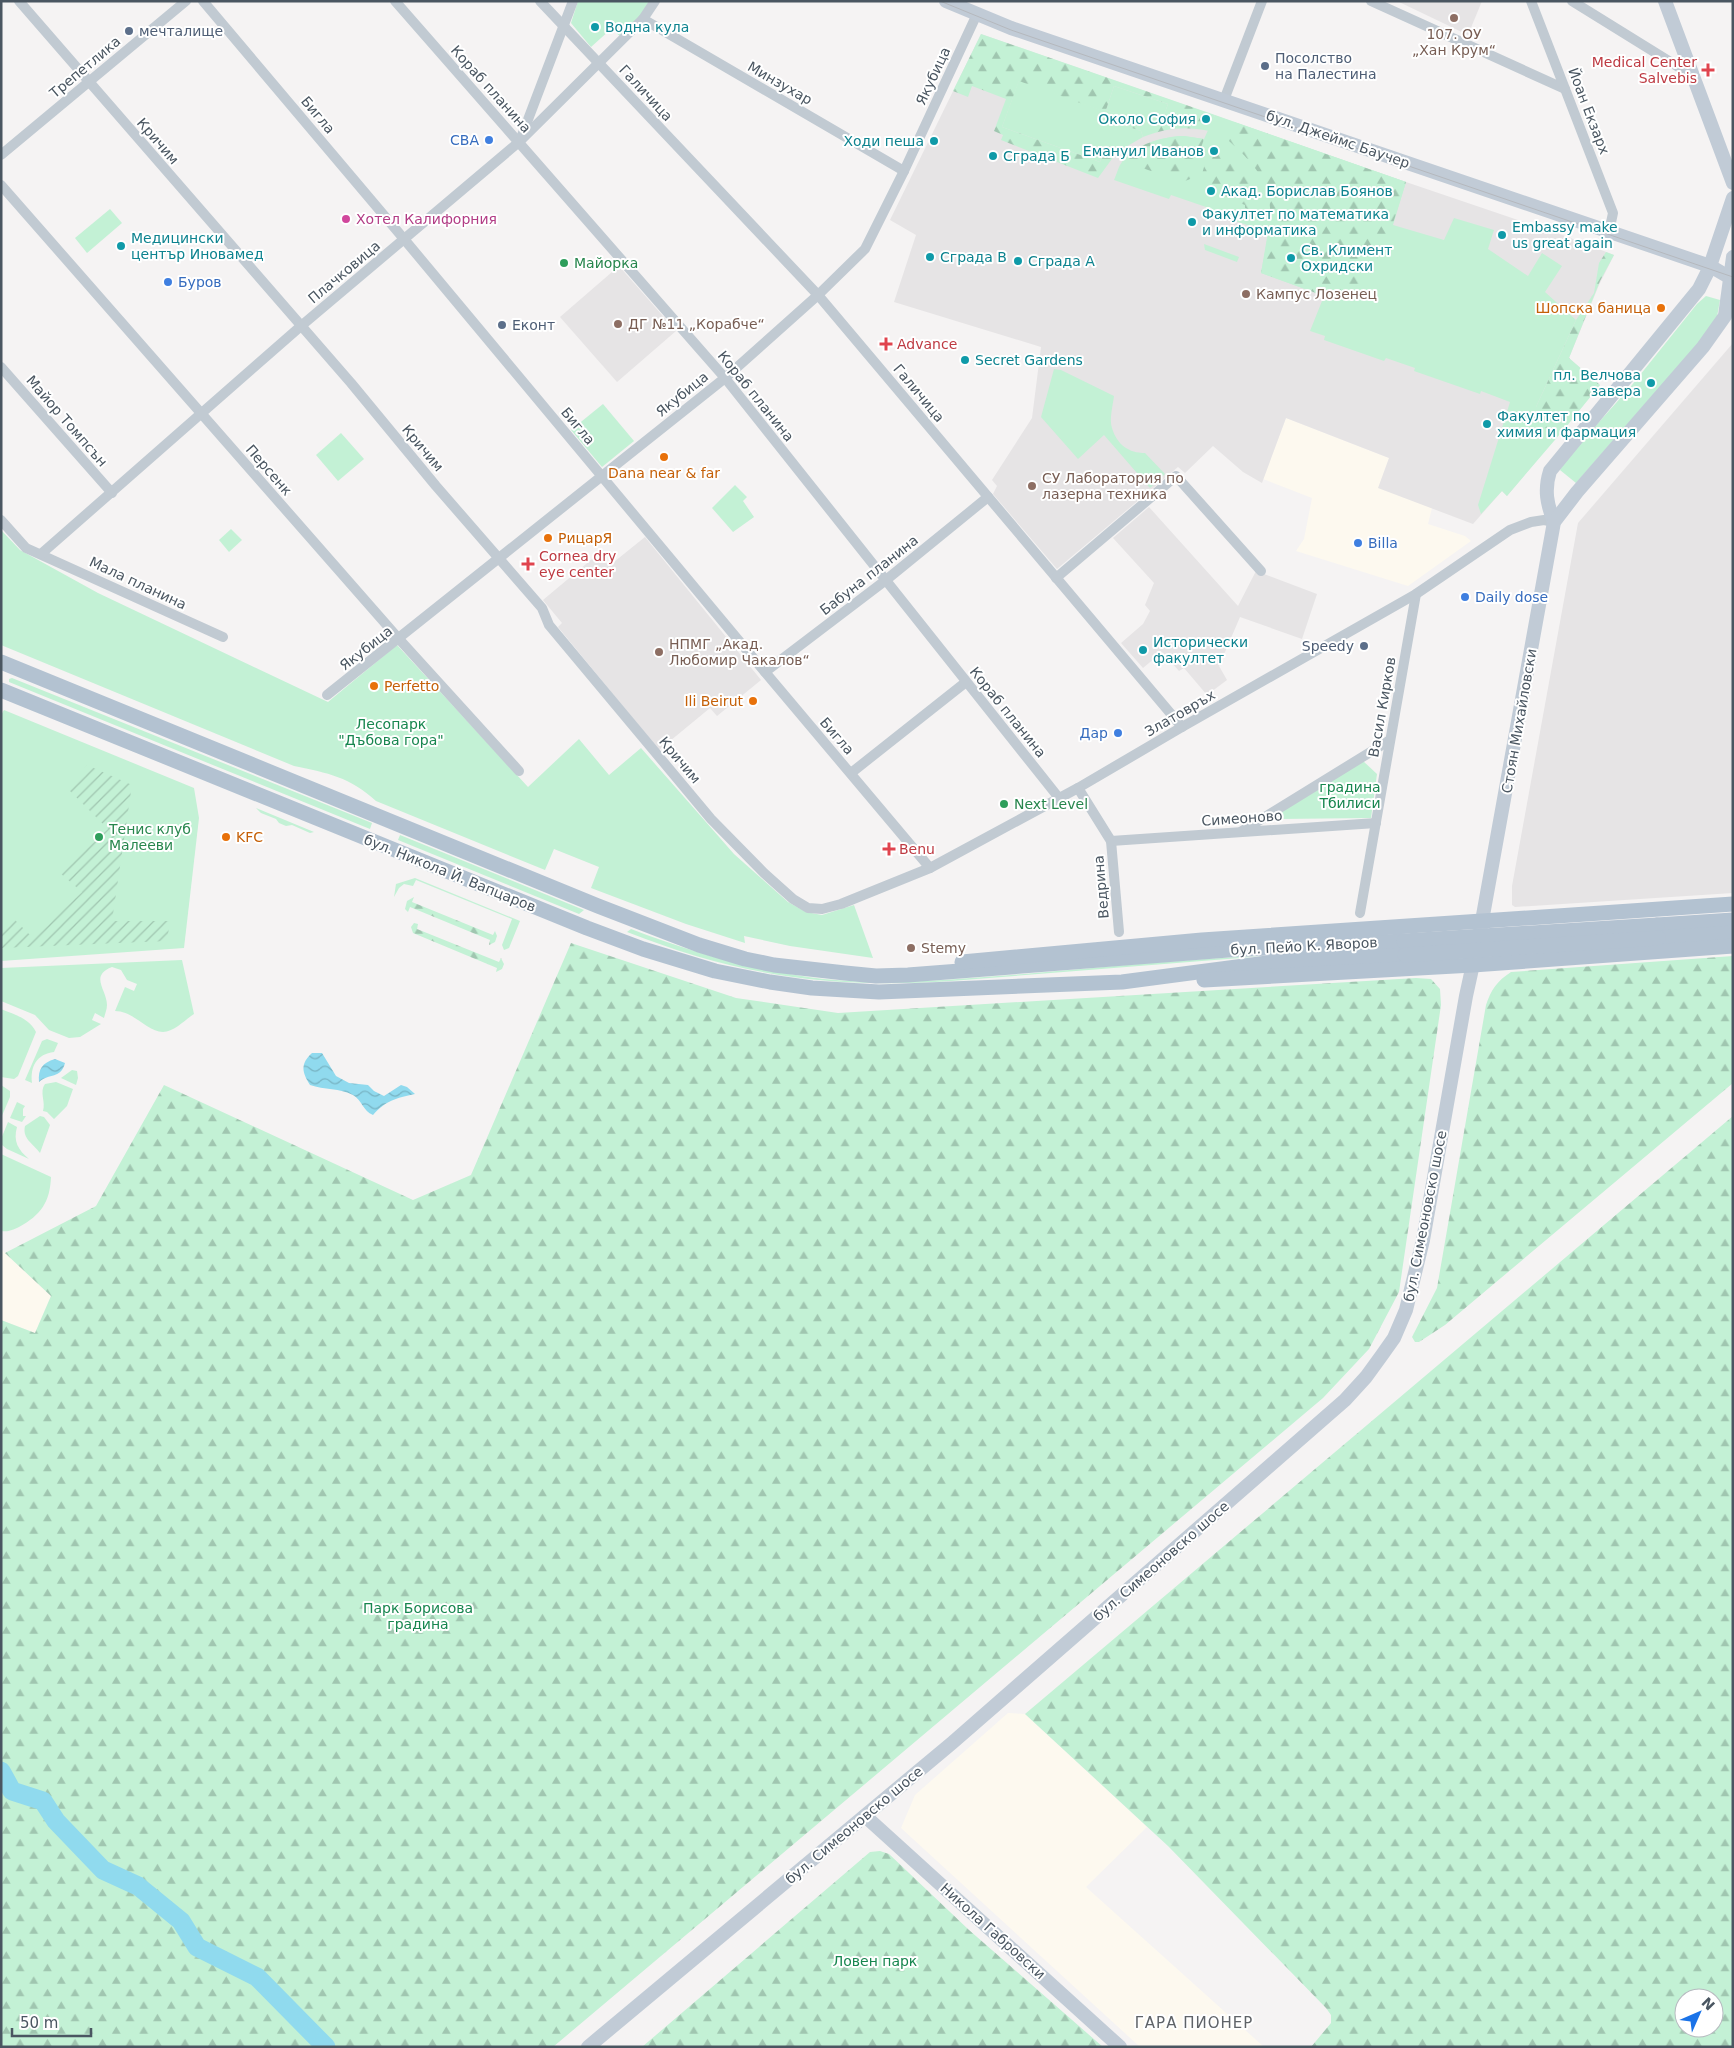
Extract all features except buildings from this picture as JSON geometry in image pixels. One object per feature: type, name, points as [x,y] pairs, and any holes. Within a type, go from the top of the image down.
[{"type":"main road","name":"бул. Никола Й. Вапцаров","points":[[1,662],[598,906],[692,942],[745,959],[876,976]]},
{"type":"main road","name":"бул. Никола Й. Вапцаров","points":[[1,690],[519,901],[683,962],[747,978],[812,988],[879,992],[916,990]]},
{"type":"main road","points":[[908,975],[964,962],[1098,948],[1733,904]]},
{"type":"main road","name":"бул. Пейо К. Яворов","points":[[916,990],[1122,982],[1274,962],[1404,948],[1658,931],[1733,920]]},
{"type":"main road","name":"бул. Пейо К. Яворов","points":[[1658,931],[1733,933]]},
{"type":"main road","points":[[1122,982],[1231,979],[1473,965],[1733,946]]},
{"type":"main road","name":"бул. Пейо К. Яворов","points":[[876,976],[1228,950],[1404,948]]},
{"type":"street","name":"Кричим","points":[[19,1],[542,608],[549,625],[711,819],[764,873],[793,899],[808,908]]},
{"type":"street","name":"Трепетлика","points":[[1,155],[186,1]]},
{"type":"street","name":"Бигла","points":[[203,1],[930,868]]},
{"type":"street","name":"Кораб планина","points":[[395,1],[725,378],[1059,798]]},
{"type":"street","name":"Галичица","points":[[540,1],[818,295],[1182,727]]},
{"type":"street","points":[[519,142],[573,1]]},
{"type":"street","name":"Плачковица","points":[[41,554],[301,326],[519,142],[643,19],[655,1]]},
{"type":"street","name":"бул. Джеймс Баучер","points":[[946,1],[979,8],[1224,100],[1710,266],[1731,278]]},
{"type":"street","points":[[1224,100],[1262,1]]},
{"type":"street","points":[[1370,1],[1565,89]]},
{"type":"street","name":"Йоан Екзарх","points":[[1532,1],[1613,213],[1608,232]]},
{"type":"street","points":[[1572,1],[1693,76]]},
{"type":"street","points":[[1665,1],[1733,183]]},
{"type":"street","name":"Якубица","points":[[327,695],[725,378],[818,295],[865,249],[904,171],[979,8]]},
{"type":"street","name":"Минзухар","points":[[643,19],[904,171]]},
{"type":"street","name":"Персенк","points":[[1,185],[399,639],[519,771]]},
{"type":"street","points":[[1554,522],[1547,503],[1546,485],[1550,471],[1700,289],[1710,266],[1733,198]]},
{"type":"street","points":[[1554,522],[1577,492],[1703,347],[1725,316],[1733,257]]},
{"type":"street","name":"Майор Томпсън","points":[[1,367],[112,493]]},
{"type":"street","points":[[1056,578],[1176,476],[1262,571]]},
{"type":"street","name":"Бабуна планина","points":[[764,672],[886,580],[988,497]]},
{"type":"street","name":"Мала планина","points":[[1,520],[26,548],[223,637]]},
{"type":"street","name":"Златовръх","points":[[808,908],[822,909],[841,904],[930,868],[1078,788],[1416,594],[1510,530],[1531,522],[1544,520],[1554,522]]},
{"type":"street","name":"Стоян Михайловски","points":[[1483,920],[1554,522]]},
{"type":"street","name":"Васил Кирков","points":[[1360,913],[1416,594]]},
{"type":"street","points":[[851,773],[966,682]]},
{"type":"street","points":[[1240,832],[1390,740]]},
{"type":"street","name":"Ведрина","points":[[1078,788],[1111,841],[1119,932]]},
{"type":"street","name":"Симеоново","points":[[1111,841],[1376,823]]},
{"type":"street","name":"бул. Симеоновско шосе","points":[[588,2047],[980,1719],[1333,1410],[1366,1377],[1394,1338],[1406,1310],[1423,1240],[1473,965],[1483,920]]},
{"type":"street","name":"Никола Габровски","points":[[865,1816],[1120,2047]]},
{"type":"shaded area","name":"107. ОУ „Хан Крум“","points":[[1397,1],[1482,1],[1468,35]]},
{"type":"shaded area","name":"Кампус Лозенец","points":[[981,34],[1568,237],[1614,255],[1599,285],[1569,358],[1600,385],[1507,496],[1502,491],[1473,524],[1378,488],[1389,458],[1286,418],[1262,483],[1243,472],[1213,446],[1185,473],[1178,467],[1057,569],[993,494],[997,486],[992,480],[1032,418],[1041,347],[894,302],[916,235],[890,220]]},
{"type":"shaded area","name":"ДГ №11 „Корабче“","points":[[619,266],[676,331],[617,382],[560,317]]},
{"type":"shaded area","points":[[1733,343],[1733,893],[1515,907],[1512,905],[1512,886],[1578,523]]},
{"type":"shaded area","points":[[1286,418],[1389,458],[1379,488],[1432,508],[1428,524],[1465,536],[1471,541],[1408,586],[1296,551],[1304,539],[1312,498],[1263,479]]},
{"type":"shaded area","points":[[1149,507],[1238,606],[1256,571],[1317,594],[1302,639],[1240,617],[1219,666],[1227,680],[1207,695],[1184,668],[1179,671],[1162,652],[1143,668],[1121,643],[1143,624],[1150,611],[1145,605],[1154,583],[1113,538]]},
{"type":"shaded area","name":"НПМГ „Акад. Любомир Чакалов“","points":[[645,537],[761,680],[717,716],[710,708],[659,750],[558,627],[562,623],[543,600],[598,554],[609,566]]},
{"type":"shaded area","points":[[1,1249],[51,1296],[35,1333],[1,1320]]},
{"type":"shaded area","points":[[1008,1713],[1025,1714],[1147,1827],[1086,1887],[1264,2047],[1140,2047],[901,1828],[915,1795]]},
{"type":"green space","points":[[578,1],[650,1],[639,17],[620,36],[611,29],[591,47],[571,23]]},
{"type":"green space","points":[[981,34],[1215,115],[1209,131],[1176,129],[1143,137],[1141,131],[1114,122],[1116,116],[1019,81],[1002,127],[1100,162],[1106,145],[1117,152],[1098,178],[1001,140],[1003,135],[994,131],[1006,99],[972,86],[968,97],[953,91]],"holes":[[[1114,86],[1168,104],[1159,128],[1106,110]]]},
{"type":"green space","points":[[1019,80],[1117,116],[1115,122],[1141,131],[1143,137],[1117,152],[1106,145],[1100,162],[1002,127]]},
{"type":"green space","points":[[1114,86],[1168,104],[1159,129],[1106,110]]},
{"type":"green space","points":[[1215,115],[1406,182],[1393,225],[1444,240],[1454,218],[1494,230],[1488,249],[1528,276],[1542,253],[1562,266],[1545,292],[1576,320],[1536,407],[1566,427],[1507,496],[1502,491],[1481,514],[1478,505],[1510,402],[1481,391],[1480,394],[1414,371],[1415,368],[1386,358],[1384,361],[1324,340],[1325,336],[1310,331],[1324,296],[1261,273],[1268,232],[1205,211],[1206,207],[1171,195],[1169,199],[1114,180],[1119,166],[1127,156],[1141,146],[1177,136],[1204,139]]},
{"type":"green space","points":[[1234,122],[1406,182],[1394,220],[1358,302],[1327,297],[1261,273],[1269,232],[1269,200],[1266,186],[1258,172],[1229,141]]},
{"type":"green space","points":[[1183,136],[1204,139],[1190,179],[1183,182],[1122,161],[1135,150],[1150,142]]},
{"type":"green space","points":[[1210,146],[1231,158],[1252,180],[1261,214],[1245,208],[1245,205],[1205,189],[1200,181]]},
{"type":"green space","points":[[110,209],[122,223],[87,253],[75,238]]},
{"type":"green space","points":[[1204,244],[1239,257],[1237,262],[1205,250]]},
{"type":"green space","points":[[1606,252],[1614,255],[1600,281],[1569,358],[1600,385],[1566,427],[1528,429],[1536,407],[1576,320],[1594,293],[1599,263]]},
{"type":"green space","points":[[1706,296],[1720,300],[1717,317],[1707,333],[1576,483],[1560,470],[1568,457],[1632,385],[1697,304]]},
{"type":"green space","points":[[1054,369],[1061,370],[1114,396],[1111,420],[1117,439],[1129,450],[1145,453],[1165,474],[1150,488],[1104,435],[1078,459],[1041,417]]},
{"type":"green space","points":[[603,404],[634,441],[602,467],[571,430]]},
{"type":"green space","points":[[341,433],[364,459],[338,481],[316,455]]},
{"type":"green space","points":[[735,485],[747,497],[743,501],[754,517],[733,532],[712,508]]},
{"type":"green space","points":[[231,529],[242,540],[229,552],[219,540]]},
{"type":"green space","name":"Лесопарк \"Дъбова гора\"","points":[[1,530],[20,550],[98,593],[328,702],[397,645],[528,787],[579,739],[609,775],[641,748],[734,854],[788,902],[806,912],[822,915],[854,905],[873,958],[790,946],[744,936],[745,943],[686,924],[591,888],[599,867],[554,849],[545,870],[376,801],[348,781],[294,766],[1,645]]},
{"type":"green space","points":[[12,678],[372,823],[370,829],[9,682],[9,679]]},
{"type":"green space","name":"Тенис клуб Малееви","points":[[4,710],[194,788],[199,818],[184,948],[1,961],[1,715]]},
{"type":"green space","name":"градина Тбилиси","points":[[1363,761],[1377,774],[1371,818],[1279,819],[1277,814]]},
{"type":"green space","points":[[87,765],[132,785],[112,921],[170,921],[167,941],[1,948],[1,930],[13,918],[33,938],[82,892],[60,873],[108,829],[67,788]]},
{"type":"green space","points":[[256,808],[314,832],[310,833],[292,825],[286,826],[279,823],[276,819],[261,813]]},
{"type":"green space","points":[[400,835],[584,910],[579,914],[398,840]]},
{"type":"green space","points":[[415,878],[520,921],[509,948],[504,950],[502,945],[512,919],[416,880],[413,886],[404,884],[399,888],[394,897],[396,884]]},
{"type":"green space","points":[[414,897],[412,902],[493,935],[495,931],[497,936],[495,942],[489,945],[490,940],[410,907],[408,912],[405,909],[407,901]]},
{"type":"green space","points":[[414,923],[418,924],[417,929],[499,962],[501,958],[504,964],[502,969],[496,972],[497,968],[413,933],[411,927]]},
{"type":"green space","points":[[631,929],[678,946],[750,966],[799,976],[849,981],[949,980],[1174,961],[1265,956],[951,981],[866,983],[825,981],[747,969],[668,947],[627,932]]},
{"type":"green space","name":"Парк Борисова градина","points":[[571,943],[736,998],[838,1013],[1416,978],[1431,979],[1440,989],[1441,1005],[1399,1292],[1369,1349],[1323,1398],[553,2047],[1,2047],[1,1320],[35,1333],[51,1296],[5,1253],[96,1206],[164,1085],[413,1200],[471,1175]]},
{"type":"green space","points":[[1733,956],[1733,1083],[1445,1325],[1419,1342],[1415,1342],[1412,1337],[1437,1288],[1486,1005],[1492,990],[1498,982],[1511,972]]},
{"type":"green space","points":[[182,960],[194,1014],[176,1028],[163,1032],[151,1029],[128,1014],[115,1011],[125,987],[134,991],[137,984],[127,980],[121,970],[112,967],[105,971],[100,979],[107,1005],[104,1018],[95,1013],[92,1020],[101,1024],[80,1037],[69,1038],[49,1030],[35,1015],[1,1001],[1,968]]},
{"type":"green space","points":[[1,1009],[26,1020],[36,1032],[18,1076],[14,1079],[1,1077]]},
{"type":"green space","points":[[47,1039],[58,1043],[54,1052],[43,1055],[36,1062],[32,1071],[32,1083],[25,1080],[42,1041]]},
{"type":"green space","points":[[72,1070],[77,1071],[76,1085],[61,1078]]},
{"type":"green space","points":[[56,1082],[73,1089],[67,1106],[54,1119],[47,1112],[43,1111],[43,1087],[45,1084]]},
{"type":"green space","points":[[1,1085],[10,1091],[10,1097],[1,1118]]},
{"type":"green space","points":[[17,1102],[25,1106],[23,1116],[26,1116],[22,1122],[10,1118]]},
{"type":"green space","points":[[40,1116],[44,1117],[50,1125],[40,1153],[27,1138],[24,1130],[25,1126]]},
{"type":"green space","points":[[1733,1116],[1733,2047],[1311,2047],[1331,2023],[1331,2015],[1168,1846],[1025,1714]]},
{"type":"green space","points":[[8,1122],[17,1127],[17,1145],[29,1159],[2,1145],[1,1139]]},
{"type":"green space","points":[[1,1154],[51,1177],[49,1194],[39,1212],[19,1227],[6,1231],[1,1231]]},
{"type":"green space","name":"Ловен парк","points":[[880,1851],[889,1854],[969,1930],[1103,2047],[642,2047],[870,1852]]},
{"type":"water","points":[[312,1053],[322,1053],[336,1076],[349,1083],[368,1085],[374,1091],[384,1096],[401,1085],[407,1087],[415,1094],[391,1101],[382,1106],[373,1115],[353,1095],[343,1091],[310,1085],[305,1076],[304,1065]]},
{"type":"water","points":[[55,1059],[65,1063],[61,1071],[39,1082],[39,1073],[42,1067],[47,1062]]},
{"type":"waterway","points":[[1,1771],[12,1791],[43,1801],[56,1821],[103,1870],[138,1886],[181,1921],[197,1947],[257,1977],[326,2047]]},
{"type":"tram line","points":[[940,1],[1011,30],[1733,277]]},
{"type":"place","name":"107. ОУ „Хан Крум“","points":[[1454,18]]},
{"type":"place","name":"Водна кула","points":[[595,27]]},
{"type":"place","name":"мечталище","points":[[129,31]]},
{"type":"place","name":"Посолство на Палестина","points":[[1265,66]]},
{"type":"place","name":"Medical Center Salvebis","points":[[1708,70]]},
{"type":"place","name":"Около София","points":[[1206,119]]},
{"type":"place","name":"CBA","points":[[489,140]]},
{"type":"place","name":"Ходи пеша","points":[[934,141]]},
{"type":"place","name":"Емануил Иванов","points":[[1214,151]]},
{"type":"place","name":"Сграда Б","points":[[993,156]]},
{"type":"place","name":"Акад. Борислав Боянов","points":[[1211,191]]},
{"type":"place","name":"Хотел Калифорния","points":[[346,219]]},
{"type":"place","name":"Факултет по математика и информатика","points":[[1192,222]]},
{"type":"place","name":"Embassy make us great again","points":[[1502,235]]},
{"type":"place","name":"Медицински център Иновамед","points":[[121,246]]},
{"type":"place","name":"Сграда В","points":[[930,257]]},
{"type":"place","name":"Св. Климент Охридски","points":[[1291,258]]},
{"type":"place","name":"Сграда А","points":[[1018,261]]},
{"type":"place","name":"Майорка","points":[[564,263]]},
{"type":"place","name":"Буров","points":[[168,282]]},
{"type":"place","name":"Кампус Лозенец","points":[[1246,294]]},
{"type":"place","name":"Шопска баница","points":[[1661,308]]},
{"type":"place","name":"ДГ №11 „Корабче“","points":[[618,324]]},
{"type":"place","name":"Еконт","points":[[502,325]]},
{"type":"place","name":"Advance","points":[[886,344]]},
{"type":"place","name":"Secret Gardens","points":[[965,360]]},
{"type":"place","name":"пл. Велчова завера","points":[[1651,383]]},
{"type":"place","name":"Факултет по химия и фармация","points":[[1487,424]]},
{"type":"place","name":"Dana near & far","points":[[664,457]]},
{"type":"place","name":"СУ Лаборатория по лазерна техника","points":[[1032,486]]},
{"type":"place","name":"РицарЯ","points":[[548,538]]},
{"type":"place","name":"Billa","points":[[1358,543]]},
{"type":"place","name":"Cornea dry eye center","points":[[528,564]]},
{"type":"place","name":"Daily dose","points":[[1465,597]]},
{"type":"place","name":"Speedy","points":[[1364,646]]},
{"type":"place","name":"Исторически факултет","points":[[1143,650]]},
{"type":"place","name":"НПМГ „Акад. Любомир Чакалов“","points":[[659,652]]},
{"type":"place","name":"Perfetto","points":[[374,686]]},
{"type":"place","name":"Ili Beirut","points":[[753,701]]},
{"type":"place","name":"Дар","points":[[1118,733]]},
{"type":"place","name":"Next Level","points":[[1004,804]]},
{"type":"place","name":"Тенис клуб Малееви","points":[[99,837]]},
{"type":"place","name":"KFC","points":[[226,837]]},
{"type":"place","name":"Benu","points":[[889,849]]},
{"type":"place","name":"Stemy","points":[[911,948]]},
{"type":"district","name":"ГАРА ПИОНЕР","points":[[1194,2023]]}]
